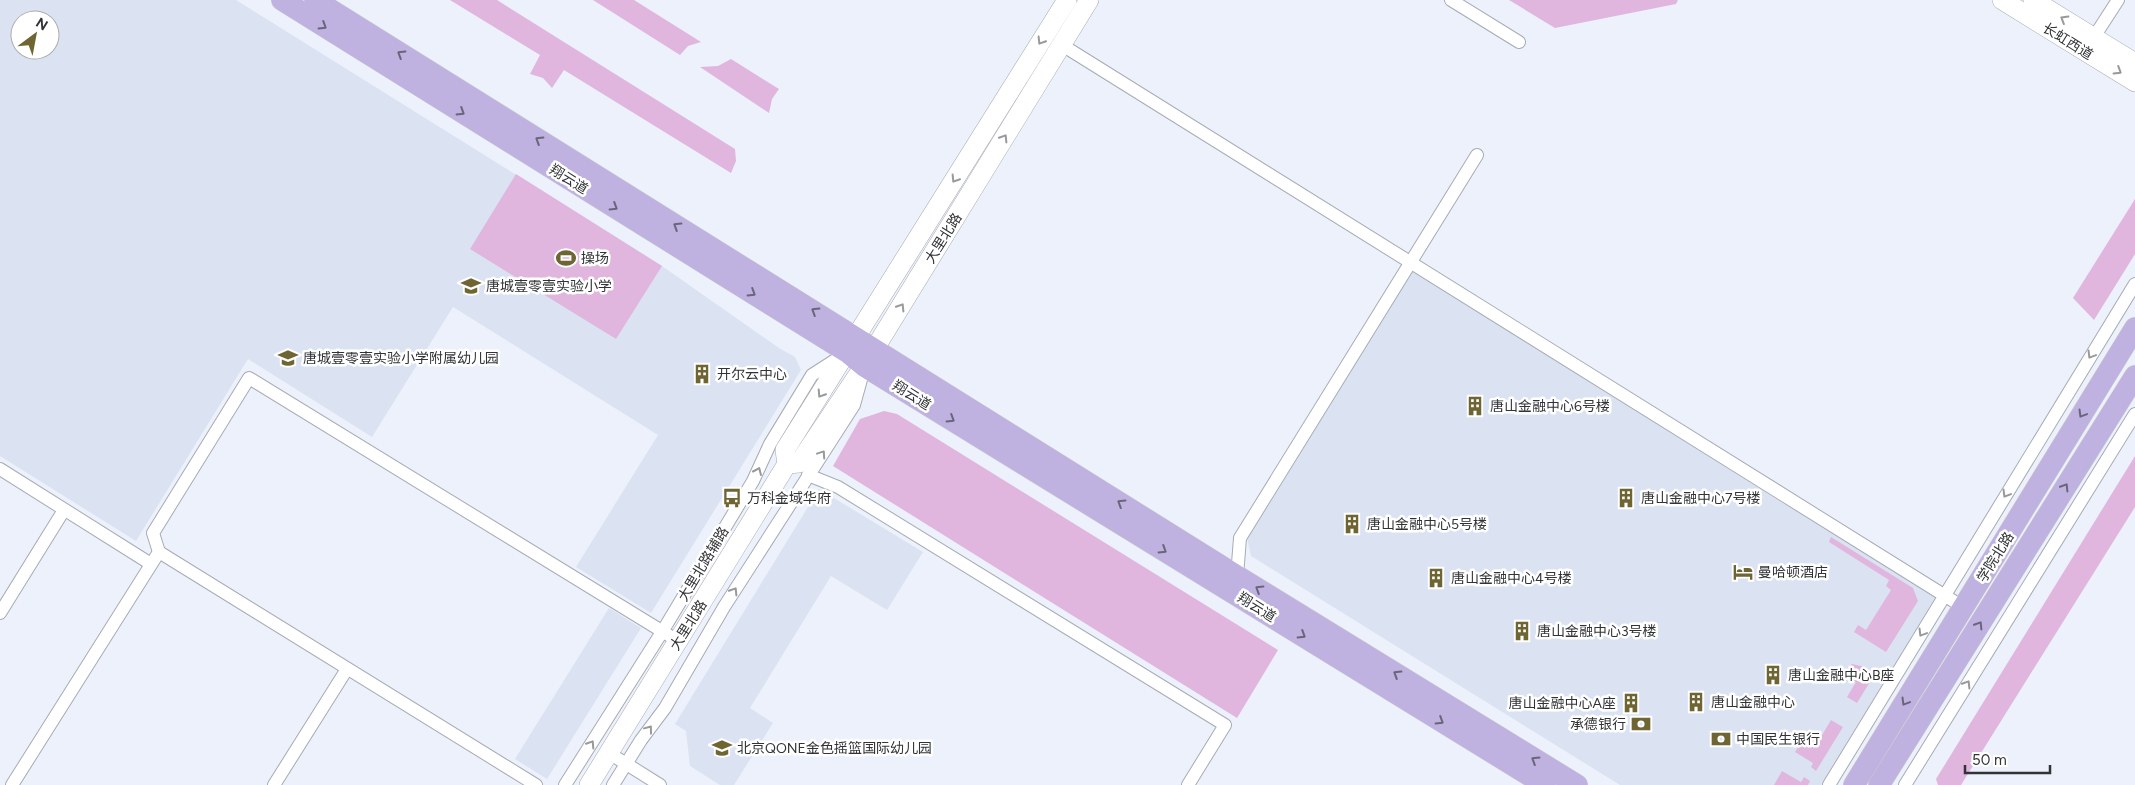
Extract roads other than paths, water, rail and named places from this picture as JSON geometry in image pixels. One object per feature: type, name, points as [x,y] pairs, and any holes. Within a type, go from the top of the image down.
[{"type":"main road","name":"翔云道","points":[[282,0],[852,345]]},
{"type":"main road","name":"翔云道","points":[[315,0],[870,357],[1545,785]]},
{"type":"main road","name":"大里北路","points":[[589,785],[609,753],[670,637],[787,464],[785,450],[1067,0]]},
{"type":"main road","name":"大里北路","points":[[787,464],[798,463],[870,357],[1089,0]]},
{"type":"main road","name":"长虹西道","points":[[2002,0],[2135,82]]},
{"type":"main road","name":"长虹西道","points":[[2032,0],[2135,63]]},
{"type":"main road","name":"学院北路","points":[[1854,785],[2130,336]]},
{"type":"main road","name":"翔云道","points":[[870,357],[1237,576],[1577,785]]},
{"type":"main road","name":"学院北路","points":[[1879,785],[2037,552],[2135,376]]},
{"type":"main road","points":[[2008,534],[2037,552]]},
{"type":"street","points":[[1451,0],[1518,42]]},
{"type":"street","points":[[2094,37],[2118,0]]},
{"type":"street","points":[[1062,45],[1963,607]]},
{"type":"street","points":[[1237,576],[1240,538],[1477,155]]},
{"type":"street","points":[[1829,785],[2135,284]]},
{"type":"street","points":[[2110,324],[2130,336]]},
{"type":"street","name":"大里北路辅路","points":[[564,785],[670,637],[753,481],[770,444],[812,375],[852,345]]},
{"type":"street","points":[[613,785],[641,740],[665,708],[724,607],[854,405],[870,357]]},
{"type":"street","points":[[536,785],[159,552],[153,534],[249,378],[670,637]]},
{"type":"street","points":[[1905,785],[2037,552],[2135,414]]},
{"type":"street","points":[[0,469],[151,564]]},
{"type":"street","points":[[808,475],[838,487],[1225,725],[1188,785]]},
{"type":"street","points":[[0,613],[64,510]]},
{"type":"street","points":[[1988,522],[2008,534]]},
{"type":"street","points":[[12,785],[159,552]]},
{"type":"street","points":[[274,785],[347,669]]},
{"type":"street","points":[[609,753],[660,785]]},
{"type":"place","name":"操场","points":[[566,258]]},
{"type":"place","name":"唐城壹零壹实验小学","points":[[471,286]]},
{"type":"place","name":"唐城壹零壹实验小学附属幼儿园","points":[[288,358]]},
{"type":"place","name":"开尔云中心","points":[[702,374]]},
{"type":"place","name":"唐山金融中心6号楼","points":[[1475,406]]},
{"type":"place","name":"万科金域华府","points":[[732,498]]},
{"type":"place","name":"唐山金融中心7号楼","points":[[1626,498]]},
{"type":"place","name":"唐山金融中心5号楼","points":[[1352,524]]},
{"type":"place","name":"曼哈顿酒店","points":[[1743,572]]},
{"type":"place","name":"唐山金融中心4号楼","points":[[1436,578]]},
{"type":"place","name":"唐山金融中心3号楼","points":[[1522,631]]},
{"type":"place","name":"唐山金融中心B座","points":[[1773,675]]},
{"type":"place","name":"唐山金融中心","points":[[1696,702]]},
{"type":"place","name":"唐山金融中心A座","points":[[1631,703]]},
{"type":"place","name":"承德银行","points":[[1641,724]]},
{"type":"place","name":"中国民生银行","points":[[1721,739]]},
{"type":"place","name":"北京QONE金色摇篮国际幼儿园","points":[[722,748]]}]
